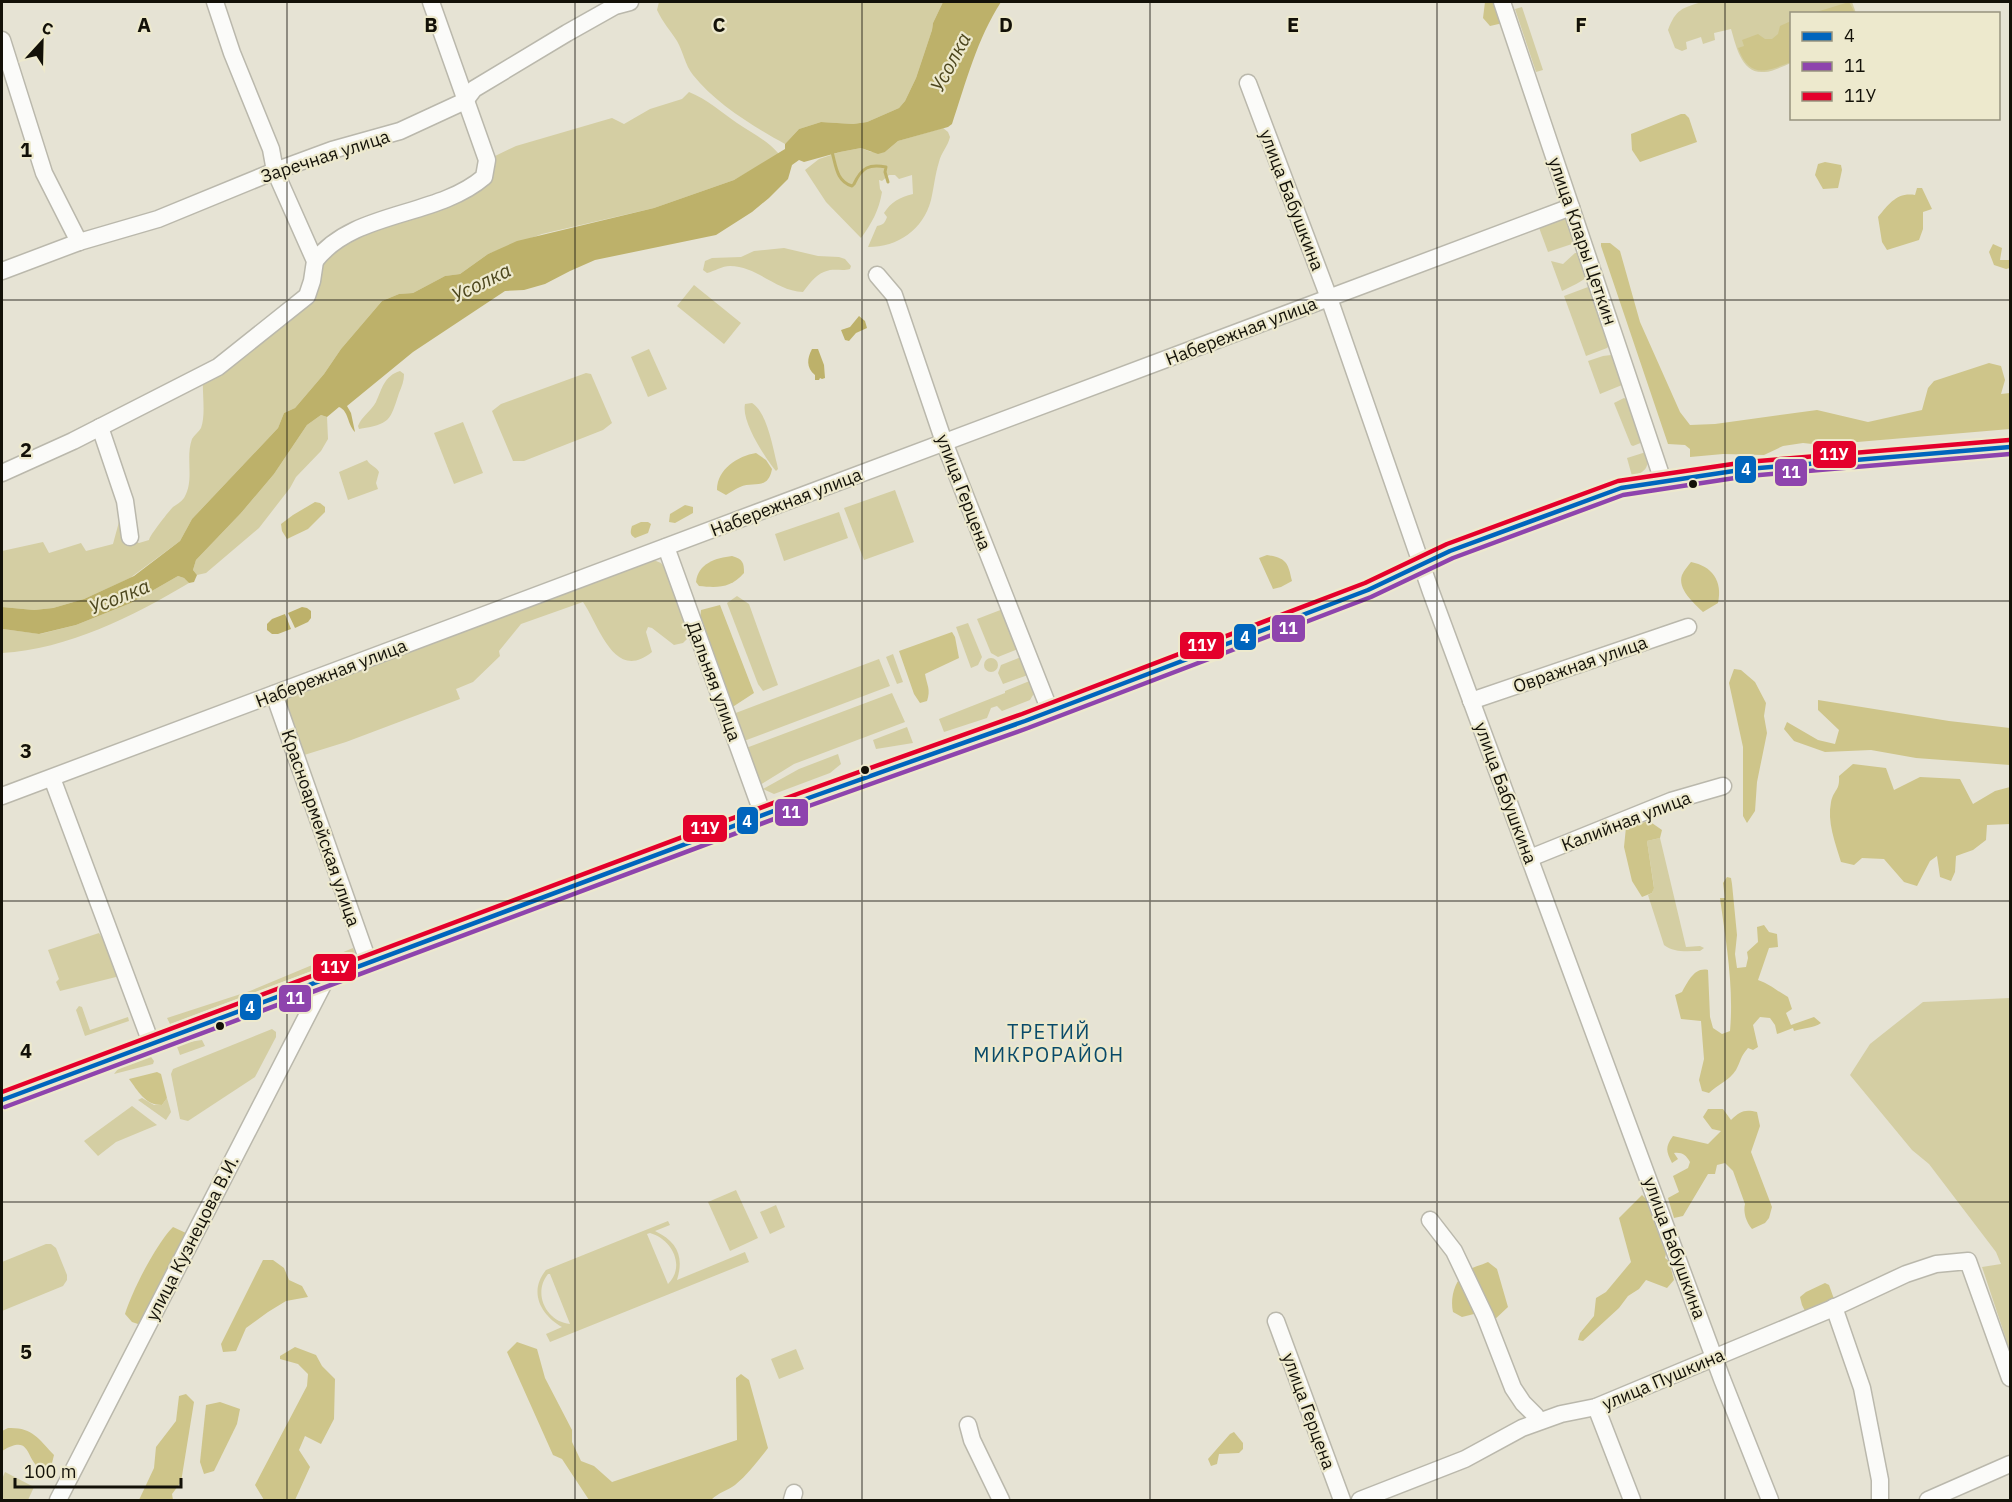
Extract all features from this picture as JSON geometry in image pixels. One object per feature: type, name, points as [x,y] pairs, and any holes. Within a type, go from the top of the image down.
[{"type":"street","points":[[215,2],[232,53],[271,150],[275,171],[315,261]]},
{"type":"street","points":[[2,473],[100,427],[218,367],[307,296],[315,261],[323,251],[353,232],[426,207],[474,185],[484,177],[487,160],[431,2]]},
{"type":"street","name":"Заречная улица","points":[[2,271],[79,243],[158,219],[332,150],[400,131],[465,101],[474,89],[548,44],[615,6],[630,2]]},
{"type":"street","name":"улица Клары Цеткин","points":[[1502,2],[1663,481]]},
{"type":"street","points":[[2,40],[44,173],[79,243]]},
{"type":"street","name":"улица Бабушкина","points":[[1248,83],[1329,298],[1471,701],[1714,1356],[1770,1500]]},
{"type":"street","name":"Набережная улица","points":[[2,796],[1571,207]]},
{"type":"street","name":"улица Герцена","points":[[877,275],[894,295],[944,442],[1050,711]]},
{"type":"street","points":[[100,427],[125,501],[130,537]]},
{"type":"street","points":[[2,1100],[368,961],[1050,711],[1368,590],[1450,551],[1621,488],[1747,469],[2010,447]]},
{"type":"street","name":"Дальняя улица","points":[[666,547],[763,815]]},
{"type":"street","name":"Овражная улица","points":[[1471,701],[1688,627]]},
{"type":"street","name":"Красноармейская улица","points":[[274,694],[368,961]]},
{"type":"street","points":[[52,778],[151,1043]]},
{"type":"street","name":"Калийная улица","points":[[1530,858],[1671,801],[1722,786]]},
{"type":"street","name":"улица Кузнецова В.И.","points":[[57,1500],[327,977]]},
{"type":"street","points":[[1430,1220],[1454,1251],[1485,1316],[1513,1388],[1536,1416]]},
{"type":"street","name":"улица Пушкина","points":[[1360,1500],[1465,1459],[1522,1428],[1561,1414],[1596,1407],[1834,1307],[1906,1274],[1936,1264],[1968,1261],[2010,1378]]},
{"type":"street","points":[[1834,1307],[1862,1388],[1880,1480],[1880,1500]]},
{"type":"street","name":"улица Герцена","points":[[1276,1321],[1342,1500]]},
{"type":"street","points":[[1596,1407],[1632,1500]]},
{"type":"street","points":[[968,1425],[976,1449],[1001,1500]]},
{"type":"street","points":[[1928,1500],[2010,1464]]},
{"type":"shaded area","points":[[659,2],[943,2],[933,23],[916,78],[899,108],[867,122],[853,124],[821,122],[799,129],[785,144],[736,114],[702,85],[690,71],[677,41],[659,15],[657,10]]},
{"type":"shaded area","points":[[1485,2],[1497,2],[1503,23],[1490,26],[1483,18]]},
{"type":"shaded area","points":[[1702,2],[1852,2],[1856,12],[1790,12],[1790,63],[1764,72],[1756,71],[1745,63],[1731,29],[1714,33],[1715,40],[1703,44],[1701,37],[1686,42],[1687,49],[1682,51],[1675,48],[1668,30],[1677,13]]},
{"type":"shaded area","points":[[1849,2],[1854,12],[1816,12]]},
{"type":"shaded area","points":[[1522,7],[1543,70],[1536,72],[1515,9]]},
{"type":"shaded area","points":[[1790,21],[1790,62],[1767,70],[1754,69],[1748,65],[1738,48],[1744,46],[1742,40],[1758,34],[1765,39],[1772,39],[1778,34],[1780,26]]},
{"type":"shaded area","points":[[689,92],[708,102],[759,137],[779,154],[734,180],[654,208],[542,234],[488,254],[460,274],[445,276],[413,293],[399,294],[382,301],[295,408],[284,413],[278,428],[192,519],[180,541],[130,578],[84,599],[53,608],[34,610],[2,607],[2,551],[43,542],[49,553],[81,543],[86,551],[113,544],[123,507],[128,539],[139,543],[149,540],[187,491],[190,476],[190,446],[192,439],[200,429],[204,410],[203,378],[306,299],[317,263],[333,246],[453,200],[493,157],[516,146],[612,118],[624,124],[650,109],[682,99]]},
{"type":"shaded area","points":[[1681,114],[1689,118],[1697,142],[1640,162],[1632,150],[1631,134]]},
{"type":"shaded area","points":[[943,128],[950,137],[940,159],[927,211],[908,235],[889,244],[868,247],[877,226],[882,224],[887,217],[884,213],[887,209],[896,200],[913,194],[912,175],[899,179],[895,175],[889,175],[882,181],[879,180],[882,192],[879,205],[872,222],[861,238],[826,202],[805,170],[819,159],[840,152],[861,148],[871,152],[885,152],[898,141]]},
{"type":"shaded area","points":[[1825,162],[1841,165],[1838,188],[1823,189],[1815,175],[1818,164]]},
{"type":"shaded area","points":[[1917,188],[1922,188],[1932,209],[1923,212],[1923,229],[1919,240],[1887,250],[1882,242],[1878,217],[1898,197],[1915,195]]},
{"type":"shaded area","points":[[1562,216],[1567,218],[1575,241],[1548,252],[1538,225]]},
{"type":"shaded area","points":[[1601,243],[1610,243],[1620,251],[1640,322],[1680,412],[1690,425],[1715,424],[1817,410],[1868,422],[1922,410],[1928,388],[1934,381],[1989,363],[2001,366],[2005,380],[2001,394],[2010,393],[2010,429],[1822,445],[1803,443],[1783,446],[1764,455],[1723,454],[1690,457],[1690,449],[1685,445],[1668,444]]},
{"type":"shaded area","points":[[1993,244],[2002,248],[2000,260],[2010,260],[2010,268],[1994,265],[1989,252]]},
{"type":"shaded area","points":[[784,248],[818,256],[839,257],[845,259],[851,266],[850,269],[821,273],[803,292],[784,288],[740,267],[727,266],[707,273],[703,270],[705,261],[712,258],[741,257],[754,251]]},
{"type":"shaded area","points":[[1575,253],[1579,253],[1588,276],[1562,291],[1551,261],[1563,264]]},
{"type":"shaded area","points":[[694,285],[741,323],[724,344],[677,306]]},
{"type":"shaded area","points":[[1588,287],[1609,346],[1586,356],[1564,296]]},
{"type":"shaded area","points":[[649,349],[667,389],[648,397],[631,357]]},
{"type":"shaded area","points":[[1611,355],[1615,357],[1622,385],[1600,394],[1588,361]]},
{"type":"shaded area","points":[[400,371],[404,374],[403,381],[391,415],[383,423],[359,429],[360,422],[376,402],[387,380]]},
{"type":"shaded area","points":[[586,373],[591,374],[612,423],[603,430],[524,461],[513,461],[492,411],[501,404]]},
{"type":"shaded area","points":[[1624,398],[1628,400],[1643,442],[1633,446],[1614,403]]},
{"type":"shaded area","points":[[752,403],[762,414],[769,431],[778,469],[776,471],[760,449],[750,429],[745,404]]},
{"type":"shaded area","points":[[321,415],[327,417],[328,439],[321,451],[296,477],[259,528],[206,573],[197,575],[193,570],[196,560],[274,474],[307,425]]},
{"type":"shaded area","points":[[463,422],[483,473],[454,484],[434,433]]},
{"type":"shaded area","points":[[1646,452],[1646,468],[1641,473],[1632,476],[1627,458]]},
{"type":"shaded area","points":[[756,453],[766,460],[772,469],[764,483],[745,485],[726,495],[717,490],[721,476],[730,465],[742,457]]},
{"type":"shaded area","points":[[367,460],[379,472],[376,483],[378,489],[348,500],[339,472]]},
{"type":"shaded area","points":[[895,490],[914,542],[864,560],[844,508]]},
{"type":"shaded area","points":[[315,502],[325,507],[325,512],[308,529],[287,539],[281,524]]},
{"type":"shaded area","points":[[685,505],[693,507],[693,513],[675,523],[669,522],[670,514]]},
{"type":"shaded area","points":[[839,512],[848,538],[784,561],[775,534]]},
{"type":"shaded area","points":[[641,522],[651,524],[648,533],[635,538],[631,533],[632,526]]},
{"type":"shaded area","points":[[1267,555],[1285,562],[1292,581],[1273,589],[1259,558]]},
{"type":"shaded area","points":[[732,556],[741,560],[743,564],[744,573],[739,578],[724,586],[699,586],[696,582],[697,576],[704,566],[714,560]]},
{"type":"shaded area","points":[[651,559],[661,563],[665,568],[691,635],[683,643],[674,645],[648,627],[646,632],[652,652],[639,660],[627,660],[618,656],[609,647],[583,602],[521,624],[499,651],[500,656],[473,682],[456,689],[460,699],[346,742],[301,756],[284,706],[290,696]]},
{"type":"shaded area","points":[[1691,562],[1710,571],[1719,588],[1718,603],[1703,612],[1687,595],[1682,585],[1682,575]]},
{"type":"shaded area","points":[[178,576],[189,583],[122,619],[51,645],[2,653],[3,629],[40,634],[76,625],[131,603]]},
{"type":"shaded area","points":[[737,596],[749,604],[778,685],[763,691],[758,684],[727,603]]},
{"type":"shaded area","points":[[720,605],[754,693],[731,708],[725,703],[723,681],[715,673],[700,620],[701,610]]},
{"type":"shaded area","points":[[1003,609],[1018,649],[998,657],[991,653],[977,619]]},
{"type":"shaded area","points":[[968,623],[982,657],[978,665],[971,668],[956,627]]},
{"type":"shaded area","points":[[952,632],[959,658],[925,674],[929,690],[928,697],[927,701],[920,703],[914,694],[899,651]]},
{"type":"shaded area","points":[[893,654],[903,682],[897,684],[886,657]]},
{"type":"shaded area","points":[[1021,657],[1028,675],[1003,684],[998,673],[1001,665]]},
{"type":"shaded area","points":[[991,658],[996,660],[998,665],[996,670],[991,672],[986,670],[984,665],[986,660]]},
{"type":"shaded area","points":[[879,659],[890,686],[744,741],[733,714]]},
{"type":"shaded area","points":[[1734,669],[1741,670],[1755,682],[1766,703],[1764,716],[1767,733],[1757,782],[1755,811],[1747,823],[1743,816],[1743,747],[1729,683]]},
{"type":"shaded area","points":[[1032,680],[1036,690],[1030,700],[1002,711],[997,706],[991,708],[987,718],[944,732],[939,719]]},
{"type":"shaded area","points":[[892,693],[905,722],[794,764],[760,785],[746,748]]},
{"type":"shaded area","points":[[1818,700],[1949,721],[2010,728],[2010,765],[1916,758],[1871,750],[1825,752],[1794,741],[1784,729],[1787,722],[1818,740],[1835,744],[1839,730],[1818,710]]},
{"type":"shaded area","points":[[907,727],[913,743],[876,749],[873,740]]},
{"type":"shaded area","points":[[838,754],[841,764],[830,773],[774,794],[763,789],[799,769]]},
{"type":"shaded area","points":[[1853,764],[1886,768],[1894,790],[1920,777],[1960,779],[1973,804],[1995,791],[2010,787],[2010,824],[1987,825],[1986,840],[1973,850],[1956,856],[1955,872],[1951,881],[1940,877],[1937,856],[1930,861],[1917,886],[1904,882],[1884,859],[1862,858],[1854,865],[1841,862],[1832,832],[1830,810],[1832,798],[1839,785],[1839,776]]},
{"type":"shaded area","points":[[1649,821],[1662,830],[1660,838],[1647,841],[1654,888],[1652,893],[1642,897],[1632,881],[1624,847],[1626,827]]},
{"type":"shaded area","points":[[1660,838],[1686,947],[1704,948],[1700,951],[1676,950],[1664,945],[1648,895],[1652,893],[1654,887],[1647,841]]},
{"type":"shaded area","points":[[1727,877],[1731,878],[1732,884],[1737,935],[1735,954],[1737,968],[1746,967],[1747,952],[1758,942],[1757,927],[1764,925],[1769,932],[1777,934],[1778,947],[1769,948],[1758,980],[1788,997],[1792,1009],[1786,1013],[1791,1025],[1814,1017],[1821,1023],[1794,1031],[1793,1028],[1777,1034],[1770,1018],[1760,1017],[1753,1025],[1758,1047],[1753,1050],[1748,1048],[1733,1074],[1709,1093],[1702,1091],[1699,1080],[1704,1059],[1701,1021],[1681,1019],[1675,995],[1682,992],[1695,973],[1708,970],[1710,1017],[1713,1028],[1722,1034],[1730,1031],[1730,981],[1720,898],[1725,898],[1723,883]]},
{"type":"shaded area","points":[[99,933],[116,977],[60,991],[56,982],[59,979],[48,950]]},
{"type":"shaded area","points":[[353,948],[355,953],[352,956],[170,1024],[167,1018],[250,991]]},
{"type":"shaded area","points":[[2010,998],[2010,1351],[1982,1267],[2001,1264],[1996,1252],[1929,1164],[1912,1150],[1850,1075],[1870,1044],[1923,1002]]},
{"type":"shaded area","points":[[79,1006],[82,1007],[90,1030],[128,1017],[129,1021],[85,1036],[76,1010]]},
{"type":"shaded area","points":[[272,1029],[276,1032],[276,1037],[255,1077],[188,1121],[180,1119],[171,1074],[173,1069]]},
{"type":"shaded area","points":[[202,1040],[205,1046],[180,1055],[176,1044]]},
{"type":"shaded area","points":[[148,1053],[154,1061],[153,1064],[114,1074],[129,1060]]},
{"type":"shaded area","points":[[157,1072],[161,1074],[167,1098],[162,1105],[146,1100],[129,1079]]},
{"type":"shaded area","points":[[142,1098],[154,1105],[162,1105],[167,1098],[171,1112],[166,1120],[138,1100]]},
{"type":"shaded area","points":[[132,1106],[157,1125],[116,1142],[98,1156],[84,1141]]},
{"type":"shaded area","points":[[1708,1109],[1723,1109],[1731,1120],[1743,1111],[1757,1112],[1760,1126],[1751,1152],[1772,1207],[1765,1223],[1752,1229],[1746,1217],[1745,1204],[1733,1171],[1725,1163],[1717,1165],[1715,1174],[1708,1174],[1683,1216],[1674,1218],[1668,1198],[1679,1192],[1673,1176],[1688,1168],[1690,1162],[1684,1154],[1674,1153],[1678,1159],[1672,1163],[1668,1146],[1673,1136],[1708,1144],[1721,1131],[1712,1129],[1703,1117]]},
{"type":"shaded area","points":[[736,1190],[758,1238],[730,1251],[708,1202]]},
{"type":"shaded area","points":[[1642,1195],[1646,1199],[1674,1280],[1667,1288],[1646,1280],[1583,1341],[1578,1340],[1580,1333],[1594,1316],[1596,1298],[1606,1292],[1631,1262],[1619,1218]]},
{"type":"shaded area","points":[[776,1205],[785,1227],[770,1234],[760,1212]]},
{"type":"shaded area","points":[[668,1221],[670,1225],[655,1231],[669,1240],[677,1251],[680,1264],[677,1280],[745,1252],[749,1262],[550,1342],[546,1334],[562,1327],[548,1316],[539,1302],[538,1286],[546,1270]],"holes":[[[650,1233],[665,1241],[674,1254],[676,1269],[668,1284],[647,1234]],[[550,1274],[570,1324],[555,1318],[544,1306],[541,1290]]]},
{"type":"shaded area","points":[[173,1227],[186,1233],[186,1236],[141,1323],[132,1322],[125,1314],[133,1293],[152,1256]]},
{"type":"shaded area","points":[[51,1244],[56,1248],[67,1280],[63,1286],[2,1311],[2,1262]]},
{"type":"shaded area","points":[[263,1260],[273,1260],[284,1268],[289,1280],[302,1286],[308,1297],[286,1301],[268,1312],[246,1328],[236,1351],[223,1352],[221,1344]]},
{"type":"shaded area","points":[[1488,1262],[1497,1269],[1508,1307],[1492,1322],[1478,1313],[1462,1317],[1453,1312],[1452,1302],[1458,1280],[1468,1270]]},
{"type":"shaded area","points":[[1825,1283],[1829,1285],[1834,1299],[1807,1315],[1800,1297]]},
{"type":"shaded area","points":[[517,1342],[537,1349],[545,1378],[572,1430],[572,1442],[581,1461],[594,1466],[612,1482],[737,1440],[736,1378],[741,1374],[749,1380],[768,1448],[740,1481],[711,1500],[589,1500],[562,1459],[553,1455],[507,1352]]},
{"type":"shaded area","points":[[295,1347],[316,1355],[322,1366],[335,1379],[334,1419],[321,1444],[305,1436],[299,1450],[310,1467],[295,1500],[264,1500],[255,1485],[307,1386],[308,1374],[298,1364],[280,1359],[280,1356]]},
{"type":"shaded area","points":[[796,1349],[804,1369],[779,1379],[771,1359]]},
{"type":"shaded area","points":[[186,1394],[194,1402],[181,1482],[172,1494],[173,1500],[139,1500],[154,1468],[156,1447],[176,1421],[179,1396]]},
{"type":"shaded area","points":[[220,1402],[240,1409],[237,1424],[214,1471],[204,1474],[200,1462],[206,1405]]},
{"type":"shaded area","points":[[8,1428],[23,1429],[39,1439],[54,1455],[51,1467],[45,1472],[38,1467],[24,1447],[19,1445],[2,1451],[2,1431]]},
{"type":"shaded area","points":[[1234,1432],[1243,1443],[1243,1449],[1239,1453],[1219,1454],[1217,1464],[1211,1466],[1208,1459]]},
{"type":"shaded area","points":[[5,1472],[34,1487],[28,1500],[2,1500],[2,1479]]},
{"type":"water","name":"Усолка","points":[[943,2],[1001,2],[985,31],[952,124],[948,127],[898,141],[885,152],[878,154],[861,148],[804,162],[799,160],[792,165],[788,179],[769,198],[716,235],[595,260],[545,284],[524,290],[505,291],[413,352],[347,406],[355,432],[345,411],[339,407],[327,417],[321,415],[307,425],[274,474],[196,560],[193,570],[197,575],[194,582],[189,583],[178,576],[131,603],[76,625],[39,634],[3,629],[2,631],[2,607],[34,610],[53,608],[84,599],[134,576],[180,541],[192,519],[278,428],[284,413],[295,408],[382,301],[399,294],[413,293],[445,276],[460,274],[488,254],[517,241],[654,208],[734,180],[785,149],[785,144],[799,129],[821,122],[853,124],[867,122],[899,108],[916,78],[933,23]]},
{"type":"water","points":[[859,316],[865,321],[867,328],[856,333],[849,341],[845,340],[841,330],[850,327]]},
{"type":"water","points":[[812,349],[818,349],[824,365],[825,378],[819,380],[815,380],[815,375],[809,366],[808,359]]},
{"type":"water","points":[[302,607],[311,611],[311,618],[308,622],[295,628],[288,613]]},
{"type":"water","points":[[285,614],[291,629],[278,634],[272,634],[267,630],[267,624],[272,619]]},
{"type":"waterway","points":[[832,152],[837,172],[847,184],[852,186],[863,170],[875,166],[886,167],[888,182]]},
{"type":"transit line","name":"11У","points":[[2,1092],[800,793],[1022,714],[1365,583],[1447,544],[1618,481],[1746,462],[2009,440]]},
{"type":"transit line","name":"4","points":[[2,1100],[803,800],[1025,721],[1368,590],[1450,551],[1621,488],[1747,469],[2010,447]]},
{"type":"transit line","name":"11","points":[[5,1107],[806,807],[1028,728],[1371,597],[1453,558],[1623,495],[1748,476],[2010,454]]},
{"type":"district","name":"ТРЕТИЙ МИКРОРАЙОН","points":[[1049,1042]]}]
